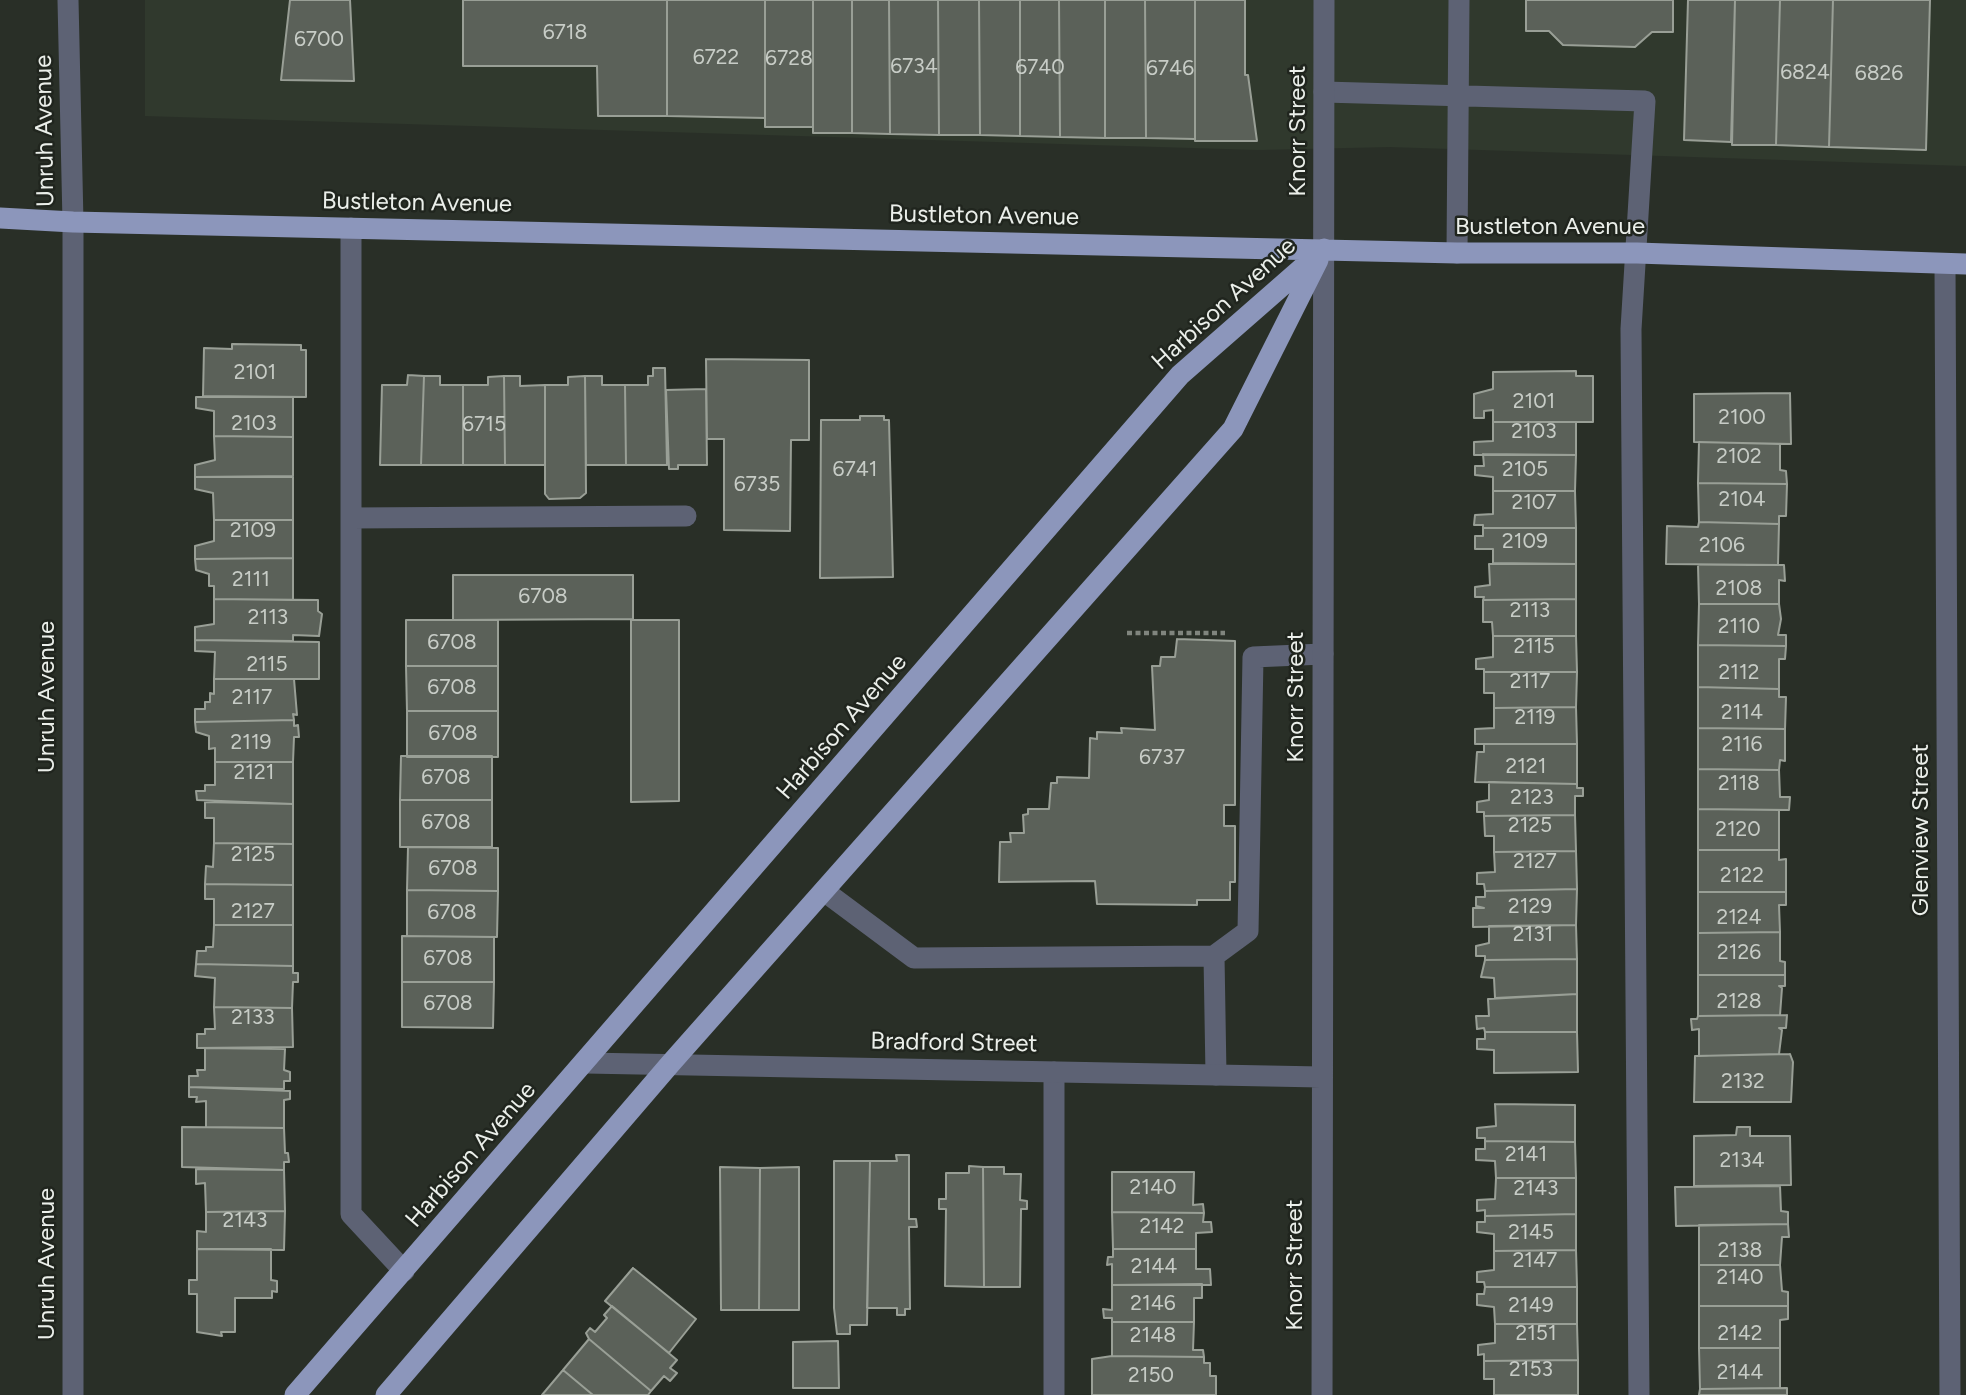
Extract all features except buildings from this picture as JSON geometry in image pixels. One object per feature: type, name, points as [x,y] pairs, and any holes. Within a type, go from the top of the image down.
[{"type":"main road","name":"Bustleton Avenue","points":[[0,218],[73,222],[1457,253],[1637,253],[1955,264]]},
{"type":"main road","name":"Harbison Avenue","points":[[386,1395],[671,1063],[1233,429],[1324,249]]},
{"type":"main road","name":"Harbison Avenue","points":[[295,1395],[586,1063],[1180,375],[1324,249]]},
{"type":"street","name":"Unruh Avenue","points":[[68,0],[73,222],[73,1395]]},
{"type":"street","name":"Knorr Street","points":[[1322,1395],[1324,0]]},
{"type":"street","points":[[1457,253],[1459,0]]},
{"type":"street","points":[[1324,92],[1459,98],[1644,101],[1631,329],[1639,1395]]},
{"type":"street","points":[[351,228],[351,1214],[404,1271]]},
{"type":"street","name":"Glenview Street","points":[[1950,1395],[1955,264]]},
{"type":"street","points":[[351,518],[686,516]]},
{"type":"street","points":[[824,891],[914,958],[1214,956],[1248,931],[1253,657],[1323,654]]},
{"type":"street","points":[[1214,956],[1216,1075]]},
{"type":"street","name":"Bradford Street","points":[[586,1063],[1321,1077]]},
{"type":"street","points":[[1054,1072],[1054,1395]]},
{"type":"path","points":[[1127,633],[1235,634]]},
{"type":"shaded area","points":[[145,0],[1966,0],[1966,166],[1390,147],[1258,150],[145,116]]}]
